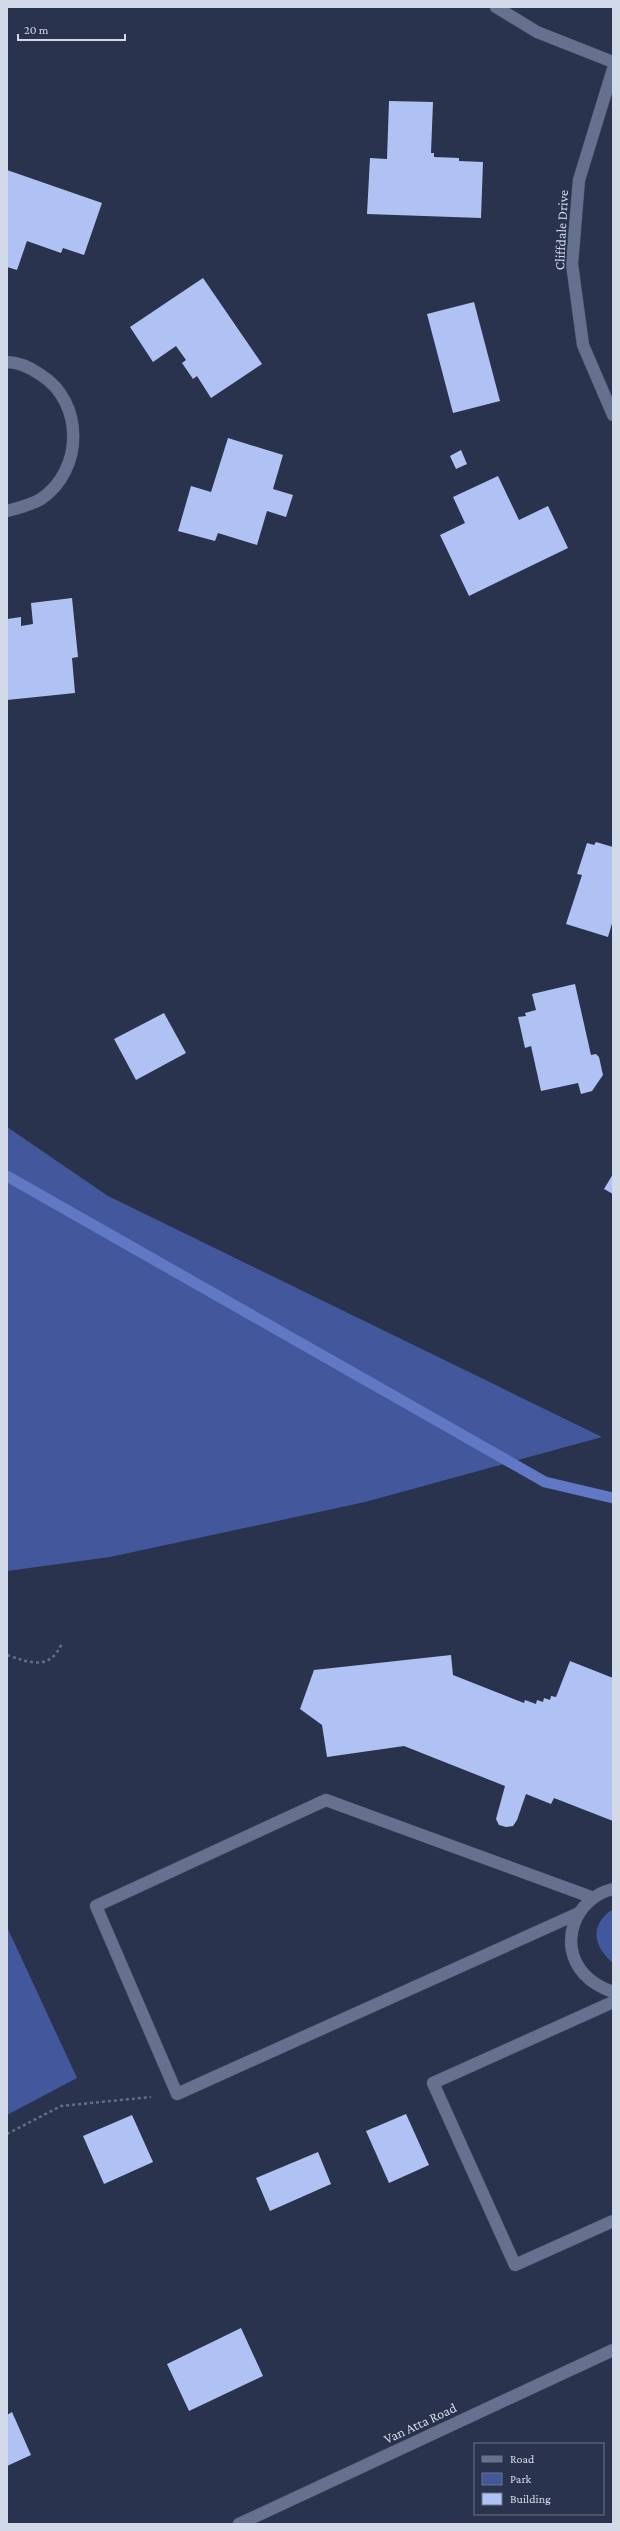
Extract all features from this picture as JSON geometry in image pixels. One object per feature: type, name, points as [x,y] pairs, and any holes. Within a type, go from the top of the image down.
[{"type":"street","points":[[496,7],[537,32],[613,62]]},
{"type":"street","name":"Cliffdale Drive","points":[[613,69],[579,180],[572,264],[583,345],[613,415]]},
{"type":"street","points":[[7,362],[32,369],[48,379],[61,394],[70,412],[74,431],[73,450],[69,463],[56,486],[41,498],[24,507],[7,511]]},
{"type":"street","points":[[579,1913],[177,2094],[96,1906],[326,1800],[591,1897]]},
{"type":"street","points":[[613,1889],[591,1897],[579,1913],[573,1928],[572,1945],[575,1960],[584,1974],[596,1985],[613,1992]]},
{"type":"street","points":[[613,2002],[433,2083],[515,2265],[613,2221]]},
{"type":"street","name":"Van Atta Road","points":[[239,2524],[613,2350]]},
{"type":"path","points":[[7,1655],[29,1663],[46,1662],[57,1654],[62,1642]]},
{"type":"path","points":[[7,2134],[61,2106],[177,2094]]},
{"type":"green space","points":[[7,1127],[108,1196],[602,1437],[365,1502],[110,1557],[7,1571]]},
{"type":"green space","points":[[613,1909],[613,1963],[601,1950],[596,1936],[600,1922],[605,1915]]},
{"type":"green space","points":[[7,1927],[77,2078],[7,2115]]},
{"type":"building","points":[[389,101],[433,102],[431,153],[434,153],[434,157],[459,158],[459,161],[483,162],[481,218],[367,214],[370,158],[387,159]]},
{"type":"building","points":[[7,170],[102,203],[84,255],[63,248],[61,253],[27,241],[17,270],[7,267]]},
{"type":"building","points":[[203,278],[262,364],[211,398],[197,376],[193,379],[182,363],[186,360],[176,346],[153,362],[130,327]]},
{"type":"building","points":[[474,302],[500,401],[453,413],[427,314]]},
{"type":"building","points":[[228,438],[283,455],[273,489],[293,495],[286,517],[267,511],[257,545],[218,533],[215,541],[178,531],[191,486],[211,492]]},
{"type":"building","points":[[461,450],[467,464],[456,469],[450,456]]},
{"type":"building","points":[[498,476],[519,520],[548,506],[568,548],[469,596],[440,535],[465,523],[453,497]]},
{"type":"building","points":[[72,598],[78,657],[72,658],[75,693],[7,700],[7,619],[21,617],[21,626],[33,624],[31,603]]},
{"type":"building","points":[[596,842],[613,847],[613,920],[608,937],[566,924],[582,875],[577,874],[587,843],[594,845]]},
{"type":"building","points":[[575,984],[591,1055],[596,1054],[599,1057],[603,1075],[592,1091],[581,1094],[578,1083],[541,1091],[531,1046],[525,1048],[518,1017],[526,1016],[525,1013],[536,1010],[532,994]]},
{"type":"building","points":[[164,1013],[186,1053],[136,1080],[114,1039]]},
{"type":"building","points":[[613,1174],[613,1194],[604,1189]]},
{"type":"building","points":[[451,1655],[453,1675],[524,1703],[525,1700],[536,1704],[537,1700],[543,1702],[544,1698],[550,1700],[551,1696],[556,1697],[570,1661],[613,1678],[613,1821],[554,1798],[551,1804],[526,1794],[517,1820],[513,1826],[506,1827],[499,1825],[496,1819],[505,1786],[404,1746],[327,1757],[322,1725],[300,1709],[314,1670]]},
{"type":"building","points":[[406,2114],[429,2165],[389,2183],[366,2131]]},
{"type":"building","points":[[132,2115],[153,2162],[104,2184],[83,2136]]},
{"type":"building","points":[[318,2152],[331,2184],[270,2211],[256,2178]]},
{"type":"building","points":[[241,2328],[263,2376],[189,2411],[167,2364]]},
{"type":"building","points":[[12,2412],[31,2455],[7,2466],[7,2415]]},
{"type":"waterway","points":[[7,1176],[545,1482],[613,1498]]}]
